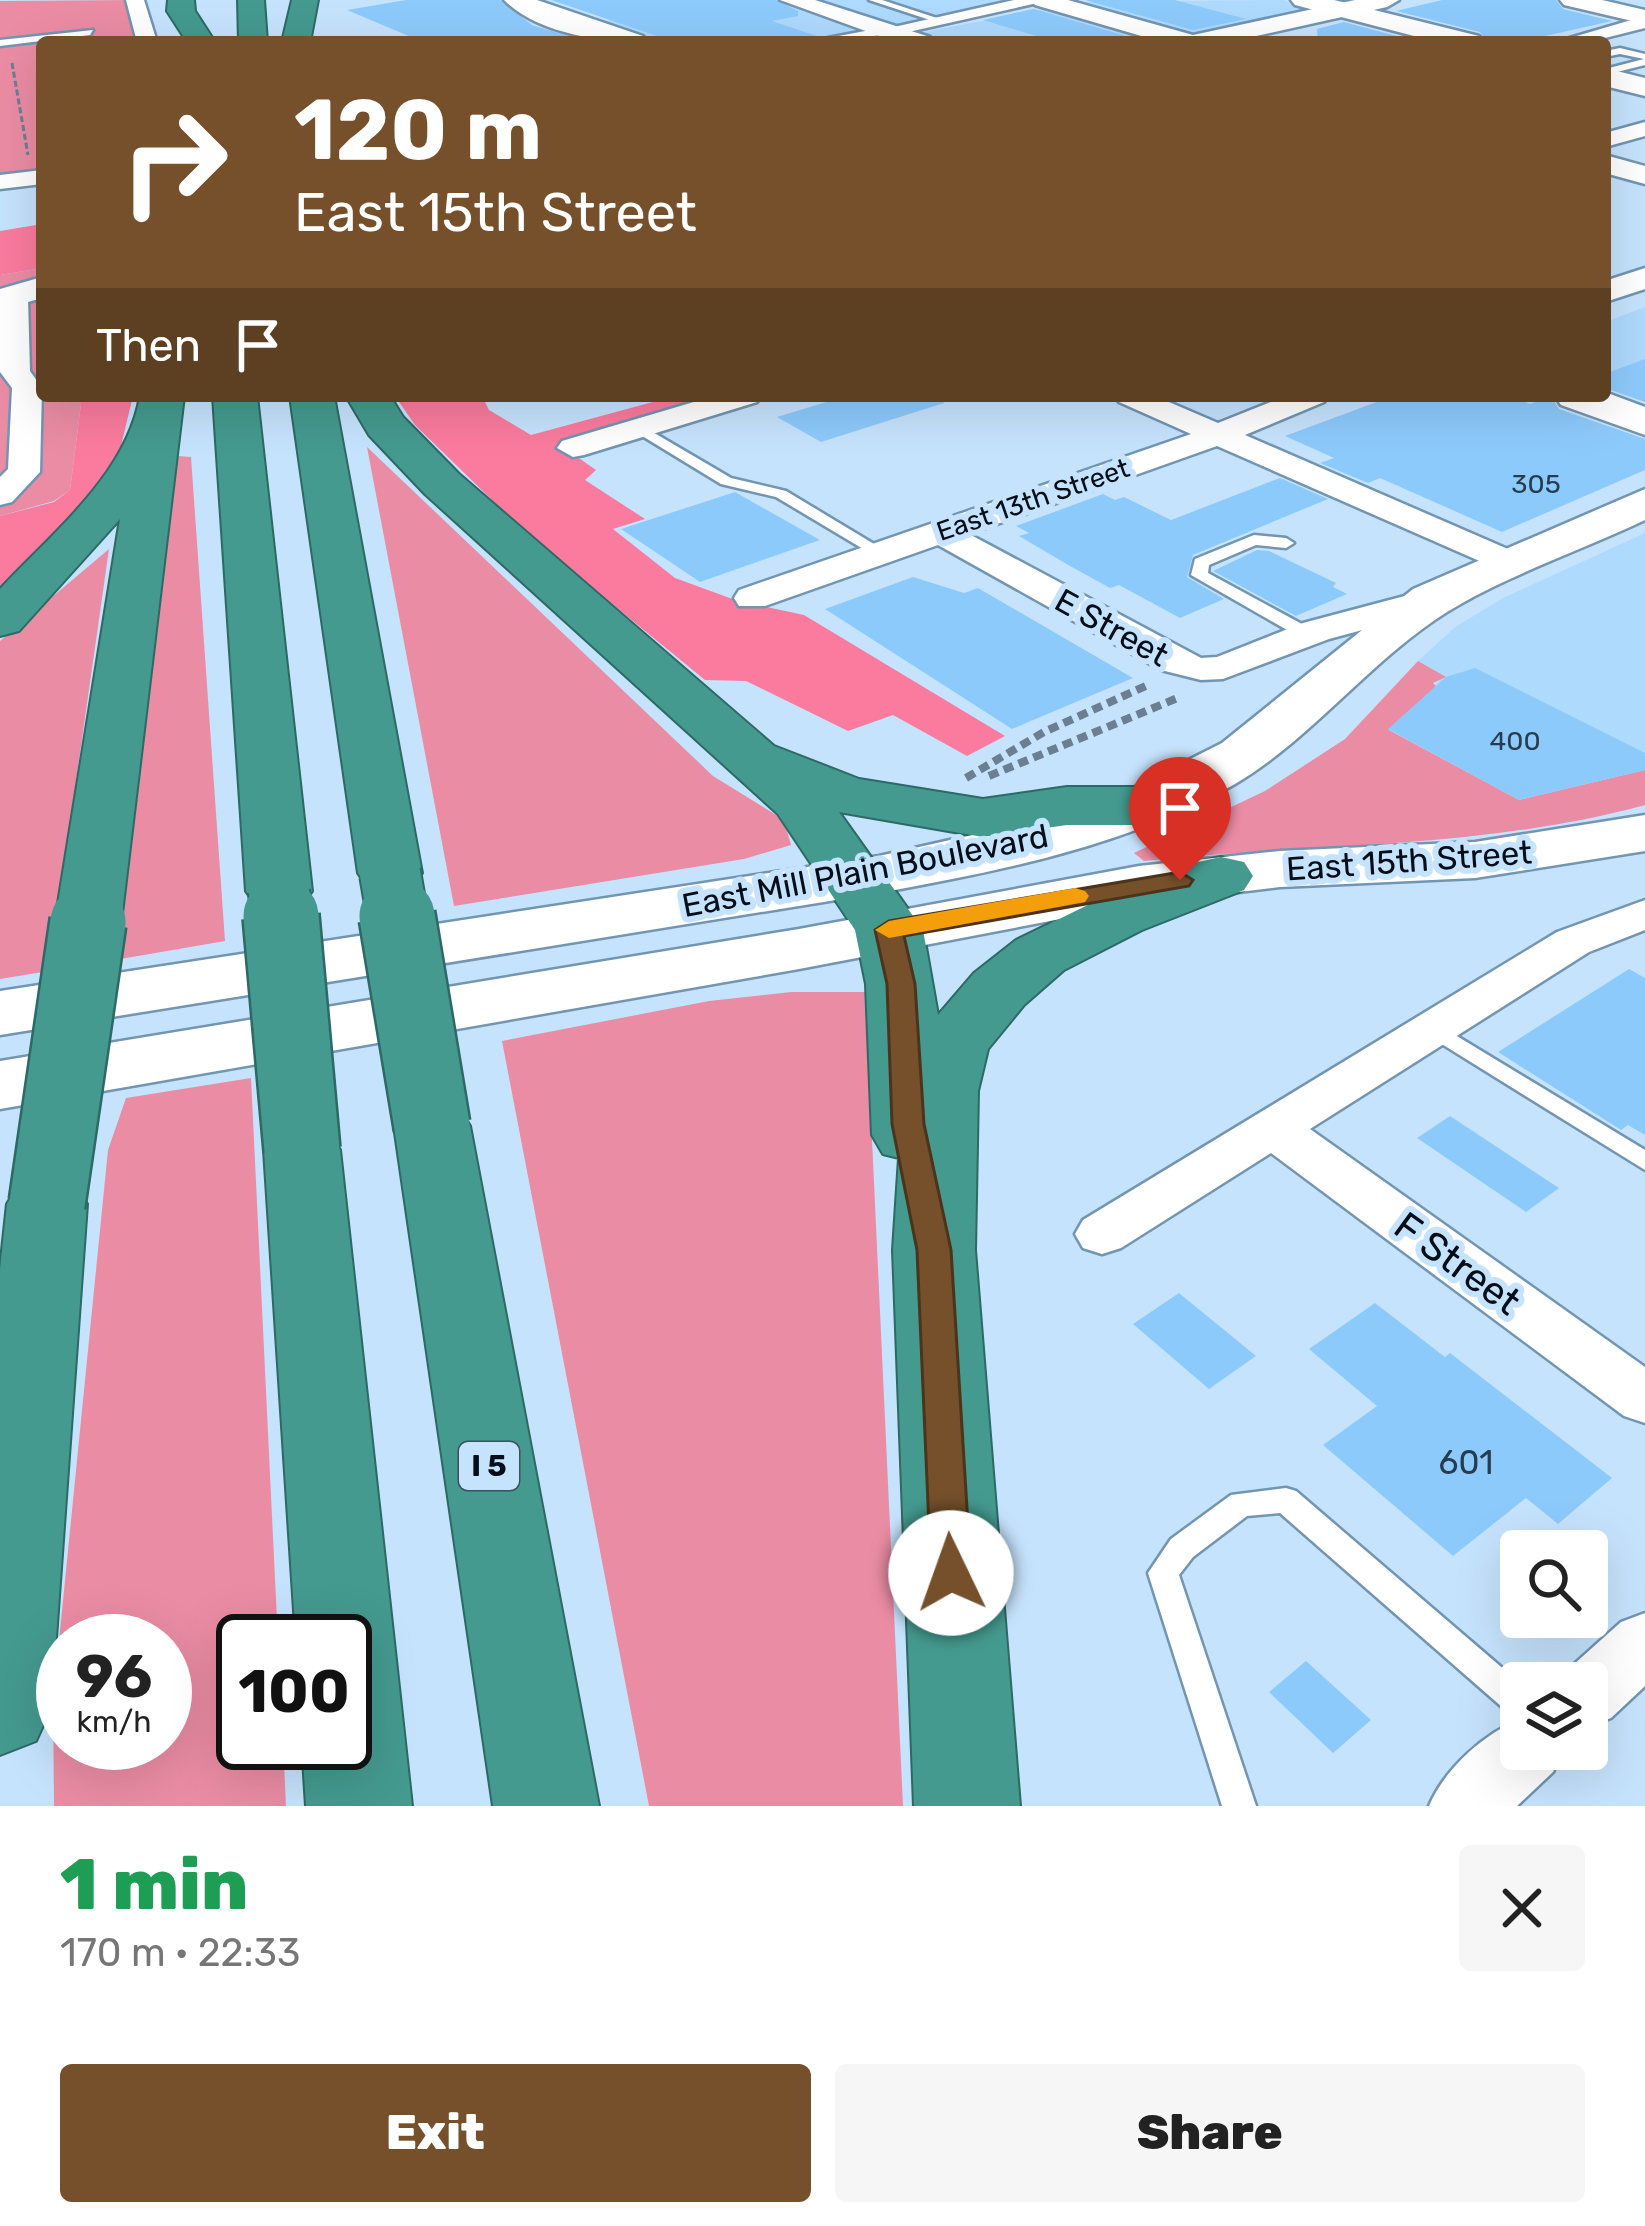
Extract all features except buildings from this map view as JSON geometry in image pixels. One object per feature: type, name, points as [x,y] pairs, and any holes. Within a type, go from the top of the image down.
[{"type":"highway","points":[[181,0],[181,11],[198,36]]},
{"type":"highway","points":[[203,36],[206,0]]},
{"type":"highway","points":[[251,0],[253,36]]},
{"type":"highway","points":[[297,36],[305,0]]},
{"type":"highway","points":[[236,402],[343,1614]]},
{"type":"highway","name":"I 5","points":[[313,402],[546,1806]]},
{"type":"highway","points":[[372,402],[385,425],[442,484],[801,802],[871,904],[901,984],[908,1124],[934,1250]]},
{"type":"highway","points":[[0,620],[108,503],[161,411]]},
{"type":"highway","points":[[0,1708],[47,1204],[161,411]]},
{"type":"highway","points":[[743,751],[842,794],[921,811],[983,818],[1067,806],[1140,806]]},
{"type":"highway","points":[[967,1806],[934,1250],[940,1091],[953,1044],[1013,974],[1118,916],[1221,876]]},
{"type":"highway","points":[[356,1770],[359,1806]]},
{"type":"main road","points":[[1304,0],[1444,36]]},
{"type":"main road","points":[[521,2],[609,36]]},
{"type":"main road","points":[[1611,74],[1645,87]]},
{"type":"main road","points":[[1592,402],[1645,422]]},
{"type":"main road","name":"East Mill Plain Boulevard","points":[[0,1085],[800,950],[871,904],[1017,845],[1140,806],[1258,746],[1430,600],[1645,503]]},
{"type":"main road","name":"East 15th Street","points":[[871,904],[1475,860],[1645,833]]},
{"type":"main road","name":"East Mill Plain Boulevard","points":[[0,1012],[871,904]]},
{"type":"street","points":[[135,0],[145,36]]},
{"type":"street","points":[[792,0],[902,36]]},
{"type":"street","points":[[860,36],[1042,0],[1171,36]]},
{"type":"street","points":[[1221,36],[1388,0]]},
{"type":"street","points":[[1572,0],[1645,20]]},
{"type":"street","points":[[1588,36],[1645,20]]},
{"type":"street","points":[[1611,138],[1645,129]]},
{"type":"street","points":[[1611,166],[1645,175]]},
{"type":"street","points":[[0,182],[36,169]]},
{"type":"street","points":[[1611,265],[1645,277]]},
{"type":"street","points":[[1611,290],[1645,277]]},
{"type":"street","points":[[0,495],[24,472],[14,389],[20,293]]},
{"type":"street","points":[[573,448],[726,402]]},
{"type":"street","points":[[1144,402],[1512,562]]},
{"type":"street","name":"East 13th Street","points":[[752,598],[1298,402]]},
{"type":"street","name":"E Street","points":[[941,532],[1204,667]]},
{"type":"street","points":[[1204,667],[1430,600]]},
{"type":"street","points":[[1102,1234],[1573,942],[1643,917]]},
{"type":"street","name":"F Street","points":[[1271,1127],[1645,1399]]},
{"type":"street","points":[[1608,1677],[1645,1643]]},
{"type":"street","points":[[1465,1806],[1505,1770]]},
{"type":"lane","points":[[873,0],[939,20]]},
{"type":"lane","points":[[59,36],[90,32]]},
{"type":"lane","points":[[4,43],[36,39]]},
{"type":"lane","points":[[1611,64],[1620,50],[1645,59]]},
{"type":"lane","points":[[1611,70],[1645,59]]},
{"type":"lane","points":[[639,428],[726,481],[781,494],[881,554]]},
{"type":"lane","points":[[1286,543],[1254,540],[1201,562],[1199,574],[1307,634]]},
{"type":"lane","points":[[1432,1028],[1645,1161]]},
{"type":"lane","points":[[1239,1806],[1163,1573],[1182,1548],[1241,1504],[1286,1500],[1500,1685]]},
{"type":"path","points":[[4,43],[36,165]]},
{"type":"path","points":[[960,788],[1222,678],[1204,667]]},
{"type":"shaded area","points":[[135,0],[144,36],[36,36],[36,178],[0,182],[0,1]]},
{"type":"shaded area","points":[[715,0],[780,0],[872,30],[842,36],[637,36],[601,22]]},
{"type":"shaded area","points":[[809,0],[1024,0],[1024,1],[891,26]]},
{"type":"shaded area","points":[[1283,0],[1311,10],[1197,35],[1081,2]]},
{"type":"shaded area","points":[[1047,8],[1145,36],[920,36],[915,34]]},
{"type":"shaded area","points":[[36,225],[36,269],[0,275],[0,231]]},
{"type":"shaded area","points":[[36,269],[36,402],[81,402],[70,490],[54,501],[0,516],[0,275]]},
{"type":"shaded area","points":[[1645,307],[1645,402],[1611,389],[1611,320]]},
{"type":"shaded area","points":[[81,402],[132,402],[118,458],[101,494],[0,596],[0,516],[54,502],[70,490]]},
{"type":"shaded area","points":[[399,402],[485,402],[489,410],[531,435],[653,402],[695,402],[563,447],[596,470],[585,480],[645,519],[613,529],[675,578],[738,601],[804,615],[1005,736],[967,756],[893,715],[848,731],[746,681],[705,680],[529,536],[415,425]]},
{"type":"shaded area","points":[[367,447],[713,776],[784,820],[791,845],[744,859],[454,906]]},
{"type":"shaded area","points":[[177,456],[191,457],[225,941],[109,961]]},
{"type":"shaded area","points":[[1645,533],[1645,770],[1519,800],[1388,729],[1444,676],[1418,661],[1454,628],[1501,599]]},
{"type":"shaded area","points":[[109,549],[49,971],[0,979],[0,641]]},
{"type":"shaded area","points":[[1418,661],[1446,677],[1433,683],[1436,686],[1389,730],[1519,800],[1645,770],[1645,805],[1459,838],[1144,861],[1134,853],[1265,791],[1345,739]]},
{"type":"shaded area","points":[[791,992],[880,992],[871,1118],[903,1806],[649,1806],[502,1041],[709,1001]]},
{"type":"shaded area","points":[[251,1078],[277,1614],[216,1614],[216,1770],[284,1770],[286,1806],[54,1806],[54,1770],[192,1770],[192,1614],[62,1614],[108,1150],[126,1098]]},
{"type":"slow traffic","points":[[889,930],[1075,896]]},
{"type":"route","points":[[951,1573],[934,1250],[908,1124],[901,984],[889,930],[1180,880]]}]
